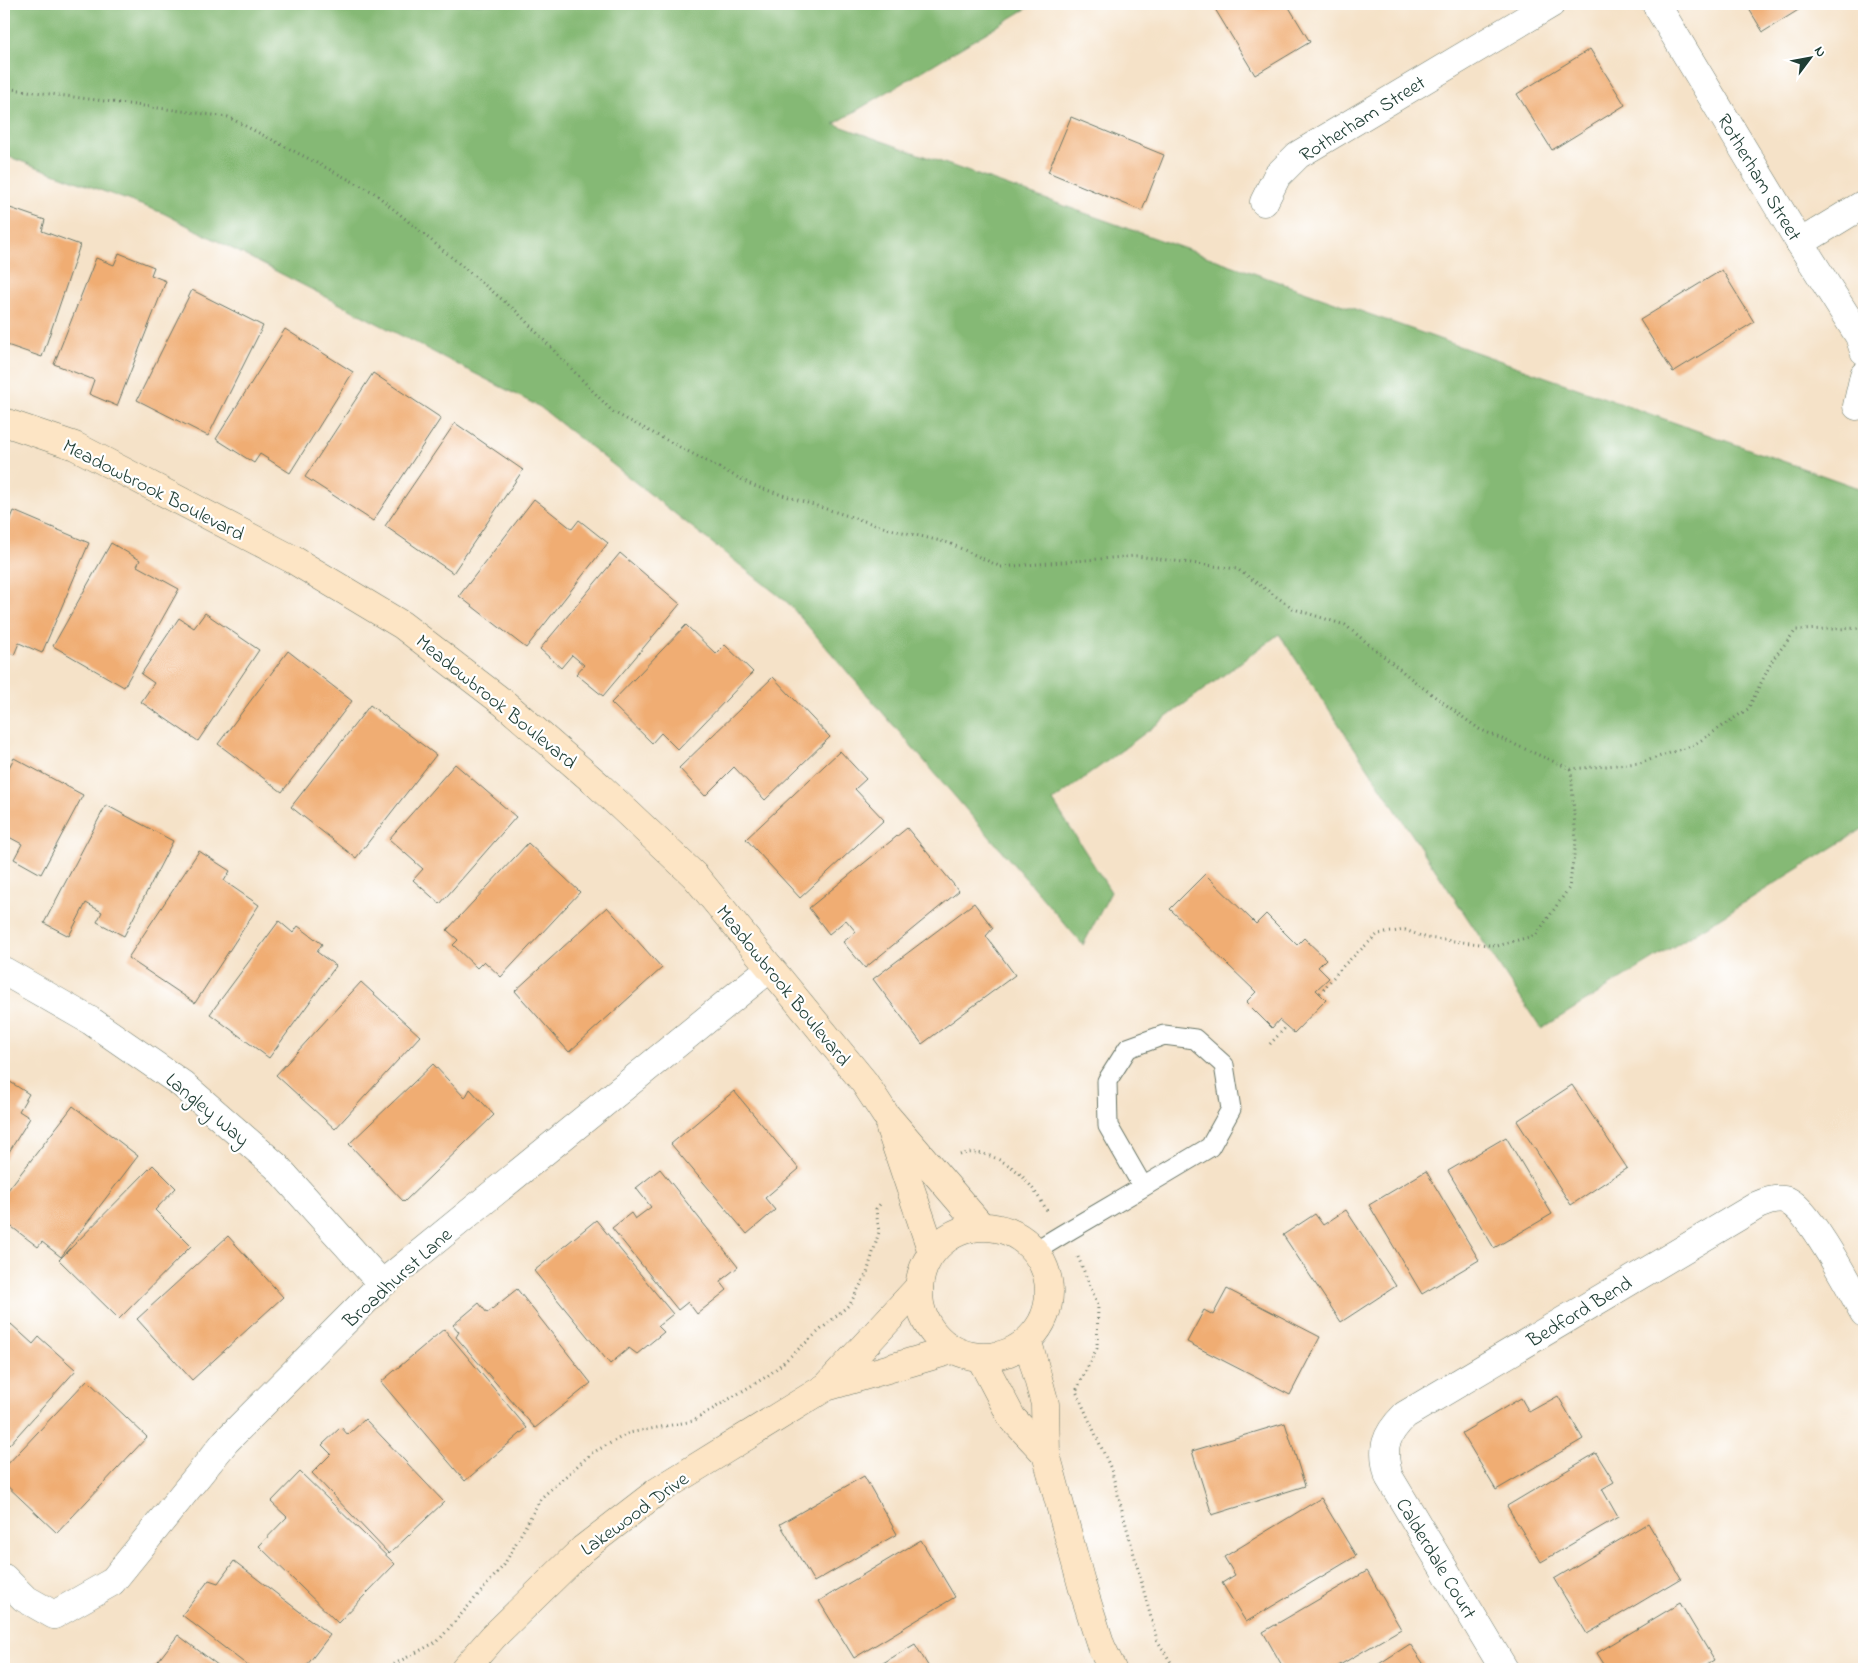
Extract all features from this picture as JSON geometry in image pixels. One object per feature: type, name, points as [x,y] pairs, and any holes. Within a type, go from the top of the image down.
[{"type":"street","name":"Rotherham Street","points":[[1264,202],[1277,176],[1298,155],[1551,4]]},
{"type":"street","name":"Rotherham Street","points":[[1656,4],[1800,244],[1859,336],[1864,351]]},
{"type":"street","points":[[1800,244],[1864,204]]},
{"type":"street","points":[[1856,406],[1864,375]]},
{"type":"street","name":"Meadowbrook Boulevard","points":[[4,422],[75,446],[292,558],[402,625],[505,704],[598,785],[695,876],[864,1082],[885,1114],[980,1226]]},
{"type":"street","name":"Broadhurst Lane","points":[[4,1578],[24,1598],[54,1616],[112,1582],[226,1441],[382,1284],[770,968]]},
{"type":"street","name":"Langley Way","points":[[4,971],[90,1021],[182,1084],[276,1166],[382,1284]]},
{"type":"street","name":"Meadowbrook Boulevard","points":[[885,1114],[932,1252]]},
{"type":"street","name":"Bedford Bend","points":[[1385,1442],[1392,1429],[1404,1415],[1758,1204],[1772,1200],[1786,1200],[1800,1209],[1811,1224],[1864,1313]]},
{"type":"street","points":[[980,1226],[999,1228],[1017,1234],[1035,1251],[1042,1262],[1048,1279],[1050,1298],[1046,1316],[1028,1342],[1006,1354],[981,1359],[952,1350],[937,1338],[926,1323],[920,1305],[919,1287],[923,1268],[932,1252],[946,1239],[962,1230],[980,1226]]},
{"type":"street","name":"Lakewood Drive","points":[[466,1669],[493,1636],[583,1549],[658,1491],[826,1387],[919,1287]]},
{"type":"street","points":[[1028,1342],[1045,1404],[1046,1454],[1082,1586],[1101,1646],[1112,1669]]},
{"type":"street","name":"Lakewood Drive","points":[[826,1387],[952,1350]]},
{"type":"street","points":[[981,1359],[1012,1418],[1046,1454]]},
{"type":"street","name":"Calderdale Court","points":[[1385,1442],[1384,1460],[1389,1477],[1504,1669]]},
{"type":"lane","points":[[1035,1251],[1143,1187],[1210,1147],[1231,1110],[1224,1064],[1195,1039],[1164,1035],[1128,1048],[1107,1081],[1108,1126],[1143,1187]]},
{"type":"path","points":[[4,88],[228,117],[373,192],[516,311],[613,412],[754,486],[886,528],[949,543],[1001,567],[1136,556],[1236,569],[1294,609],[1345,625],[1418,684],[1479,729],[1571,769],[1640,763],[1694,745],[1748,709],[1773,659],[1796,630],[1864,628]]},
{"type":"path","points":[[1320,993],[1344,965],[1378,934],[1405,930],[1427,938],[1497,946],[1536,935],[1569,888],[1576,843],[1571,769]]},
{"type":"path","points":[[1270,1044],[1287,1026]]},
{"type":"path","points":[[958,1155],[967,1152],[993,1156],[1023,1177],[1044,1206]]},
{"type":"path","points":[[386,1669],[438,1641],[504,1565],[540,1498],[592,1453],[629,1433],[693,1421],[769,1375],[850,1304],[867,1273],[879,1232],[876,1210],[884,1198]]},
{"type":"path","points":[[1080,1259],[1098,1305],[1097,1348],[1076,1391],[1110,1469],[1157,1640],[1175,1669]]},
{"type":"green space","points":[[4,4],[1034,4],[834,124],[1864,490],[1864,828],[1541,1029],[1279,634],[1053,801],[1111,892],[1083,945],[788,603],[540,407],[163,213],[4,155]]},
{"type":"building","points":[[1212,4],[1287,4],[1310,42],[1255,75]]},
{"type":"building","points":[[1746,4],[1808,4],[1763,32]]},
{"type":"building","points":[[1590,49],[1625,105],[1552,150],[1517,94]]},
{"type":"building","points":[[1071,117],[1164,155],[1142,211],[1048,172]]},
{"type":"building","points":[[10,208],[45,220],[42,231],[80,245],[42,357],[4,344],[4,225]]},
{"type":"building","points":[[119,253],[154,267],[151,275],[166,281],[117,406],[89,394],[94,380],[54,364],[96,258],[114,265]]},
{"type":"building","points":[[1722,270],[1754,322],[1673,372],[1640,320]]},
{"type":"building","points":[[192,290],[263,326],[208,436],[137,400]]},
{"type":"building","points":[[285,329],[353,372],[290,473],[260,454],[254,463],[216,439]]},
{"type":"building","points":[[373,373],[441,418],[373,521],[305,477]]},
{"type":"building","points":[[455,423],[523,470],[453,573],[385,526]]},
{"type":"building","points":[[534,499],[572,529],[579,520],[608,543],[526,648],[459,596]]},
{"type":"building","points":[[14,511],[89,543],[42,653],[19,643],[14,655],[4,650],[4,535]]},
{"type":"building","points":[[111,543],[140,560],[137,566],[179,589],[124,687],[53,646]]},
{"type":"building","points":[[620,553],[680,604],[603,696],[576,674],[584,665],[572,655],[561,668],[540,649]]},
{"type":"building","points":[[205,613],[259,650],[198,741],[141,702],[154,683],[141,674],[179,618],[194,628]]},
{"type":"building","points":[[686,625],[716,654],[725,645],[753,672],[678,750],[661,733],[652,743],[611,703]]},
{"type":"building","points":[[288,651],[352,701],[282,792],[218,744]]},
{"type":"building","points":[[773,677],[830,737],[765,800],[734,767],[705,796],[679,768]]},
{"type":"building","points":[[370,705],[436,755],[356,858],[291,807]]},
{"type":"building","points":[[840,751],[866,779],[855,789],[884,820],[800,898],[746,839]]},
{"type":"building","points":[[14,758],[83,795],[41,874],[14,859],[22,844],[9,837],[4,848],[4,777]]},
{"type":"building","points":[[455,764],[516,817],[440,904],[413,880],[423,869],[389,839]]},
{"type":"building","points":[[106,805],[173,841],[124,936],[97,922],[102,912],[86,903],[69,936],[44,923]]},
{"type":"building","points":[[907,828],[959,891],[865,968],[843,942],[856,932],[846,920],[829,934],[809,908]]},
{"type":"building","points":[[528,843],[580,892],[501,977],[484,961],[477,968],[453,945],[458,940],[447,930]]},
{"type":"building","points":[[199,851],[230,871],[224,881],[259,905],[195,1003],[128,958]]},
{"type":"building","points":[[1205,874],[1256,924],[1266,914],[1297,945],[1304,938],[1326,959],[1318,967],[1329,978],[1316,990],[1326,1000],[1294,1033],[1279,1020],[1272,1028],[1246,1002],[1256,992],[1170,909]]},
{"type":"building","points":[[974,903],[993,928],[986,936],[1015,975],[922,1044],[873,979]]},
{"type":"building","points":[[607,907],[662,968],[569,1052],[515,991]]},
{"type":"building","points":[[279,921],[293,933],[298,926],[322,944],[317,952],[336,966],[269,1058],[210,1014]]},
{"type":"building","points":[[361,982],[420,1036],[335,1129],[276,1075]]},
{"type":"building","points":[[433,1064],[465,1098],[470,1089],[494,1115],[404,1202],[349,1144]]},
{"type":"building","points":[[4,1078],[29,1094],[19,1111],[30,1118],[4,1160]]},
{"type":"building","points":[[1572,1085],[1627,1168],[1571,1205],[1517,1121]]},
{"type":"building","points":[[734,1091],[799,1169],[765,1198],[775,1210],[747,1234],[671,1144]]},
{"type":"building","points":[[73,1106],[138,1156],[61,1257],[42,1242],[38,1247],[4,1221],[4,1195]]},
{"type":"building","points":[[1506,1137],[1552,1214],[1494,1248],[1448,1171]]},
{"type":"building","points":[[153,1165],[176,1188],[155,1210],[191,1246],[119,1319],[59,1260]]},
{"type":"building","points":[[660,1169],[738,1267],[720,1281],[727,1290],[697,1314],[688,1302],[678,1310],[612,1228],[631,1213],[635,1219],[651,1207],[636,1188]]},
{"type":"building","points":[[1426,1171],[1479,1260],[1422,1294],[1369,1205]]},
{"type":"building","points":[[1346,1210],[1396,1286],[1341,1322],[1283,1235],[1315,1214],[1323,1225]]},
{"type":"building","points":[[596,1220],[673,1314],[658,1326],[664,1332],[637,1354],[629,1348],[610,1364],[534,1271]]},
{"type":"building","points":[[228,1236],[283,1297],[192,1380],[137,1319]]},
{"type":"building","points":[[517,1289],[591,1383],[535,1428],[456,1337],[459,1332],[453,1325],[479,1303],[487,1313]]},
{"type":"building","points":[[1227,1289],[1320,1337],[1290,1395],[1187,1342],[1204,1310],[1213,1315]]},
{"type":"building","points":[[11,1324],[33,1344],[39,1337],[76,1370],[9,1445],[4,1440],[4,1333]]},
{"type":"building","points":[[444,1329],[527,1428],[465,1481],[381,1382]]},
{"type":"building","points":[[87,1380],[147,1437],[57,1533],[4,1483],[4,1468]]},
{"type":"building","points":[[1558,1396],[1583,1439],[1496,1490],[1462,1433],[1521,1398],[1529,1412]]},
{"type":"building","points":[[365,1419],[444,1502],[389,1554],[312,1473],[331,1454],[322,1445],[341,1427],[348,1435]]},
{"type":"building","points":[[1285,1423],[1305,1486],[1212,1515],[1192,1451]]},
{"type":"building","points":[[1596,1453],[1614,1482],[1602,1489],[1618,1517],[1541,1562],[1507,1506]]},
{"type":"building","points":[[300,1472],[395,1564],[338,1623],[259,1546],[287,1517],[271,1502]]},
{"type":"building","points":[[864,1476],[897,1534],[814,1582],[780,1524]]},
{"type":"building","points":[[1321,1498],[1356,1556],[1246,1622],[1222,1583],[1235,1575],[1224,1557]]},
{"type":"building","points":[[1648,1523],[1681,1578],[1587,1634],[1554,1579]]},
{"type":"building","points":[[921,1540],[955,1597],[854,1658],[819,1601]]},
{"type":"building","points":[[234,1561],[330,1635],[304,1669],[252,1669],[182,1615],[209,1580],[218,1583]]},
{"type":"building","points":[[1367,1571],[1401,1629],[1333,1669],[1284,1669],[1263,1632]]},
{"type":"building","points":[[1680,1603],[1714,1660],[1699,1669],[1607,1669],[1597,1653]]},
{"type":"building","points":[[178,1635],[223,1669],[152,1669]]},
{"type":"building","points":[[915,1644],[930,1669],[873,1669]]},
{"type":"building","points":[[1410,1644],[1427,1669],[1371,1669]]}]
